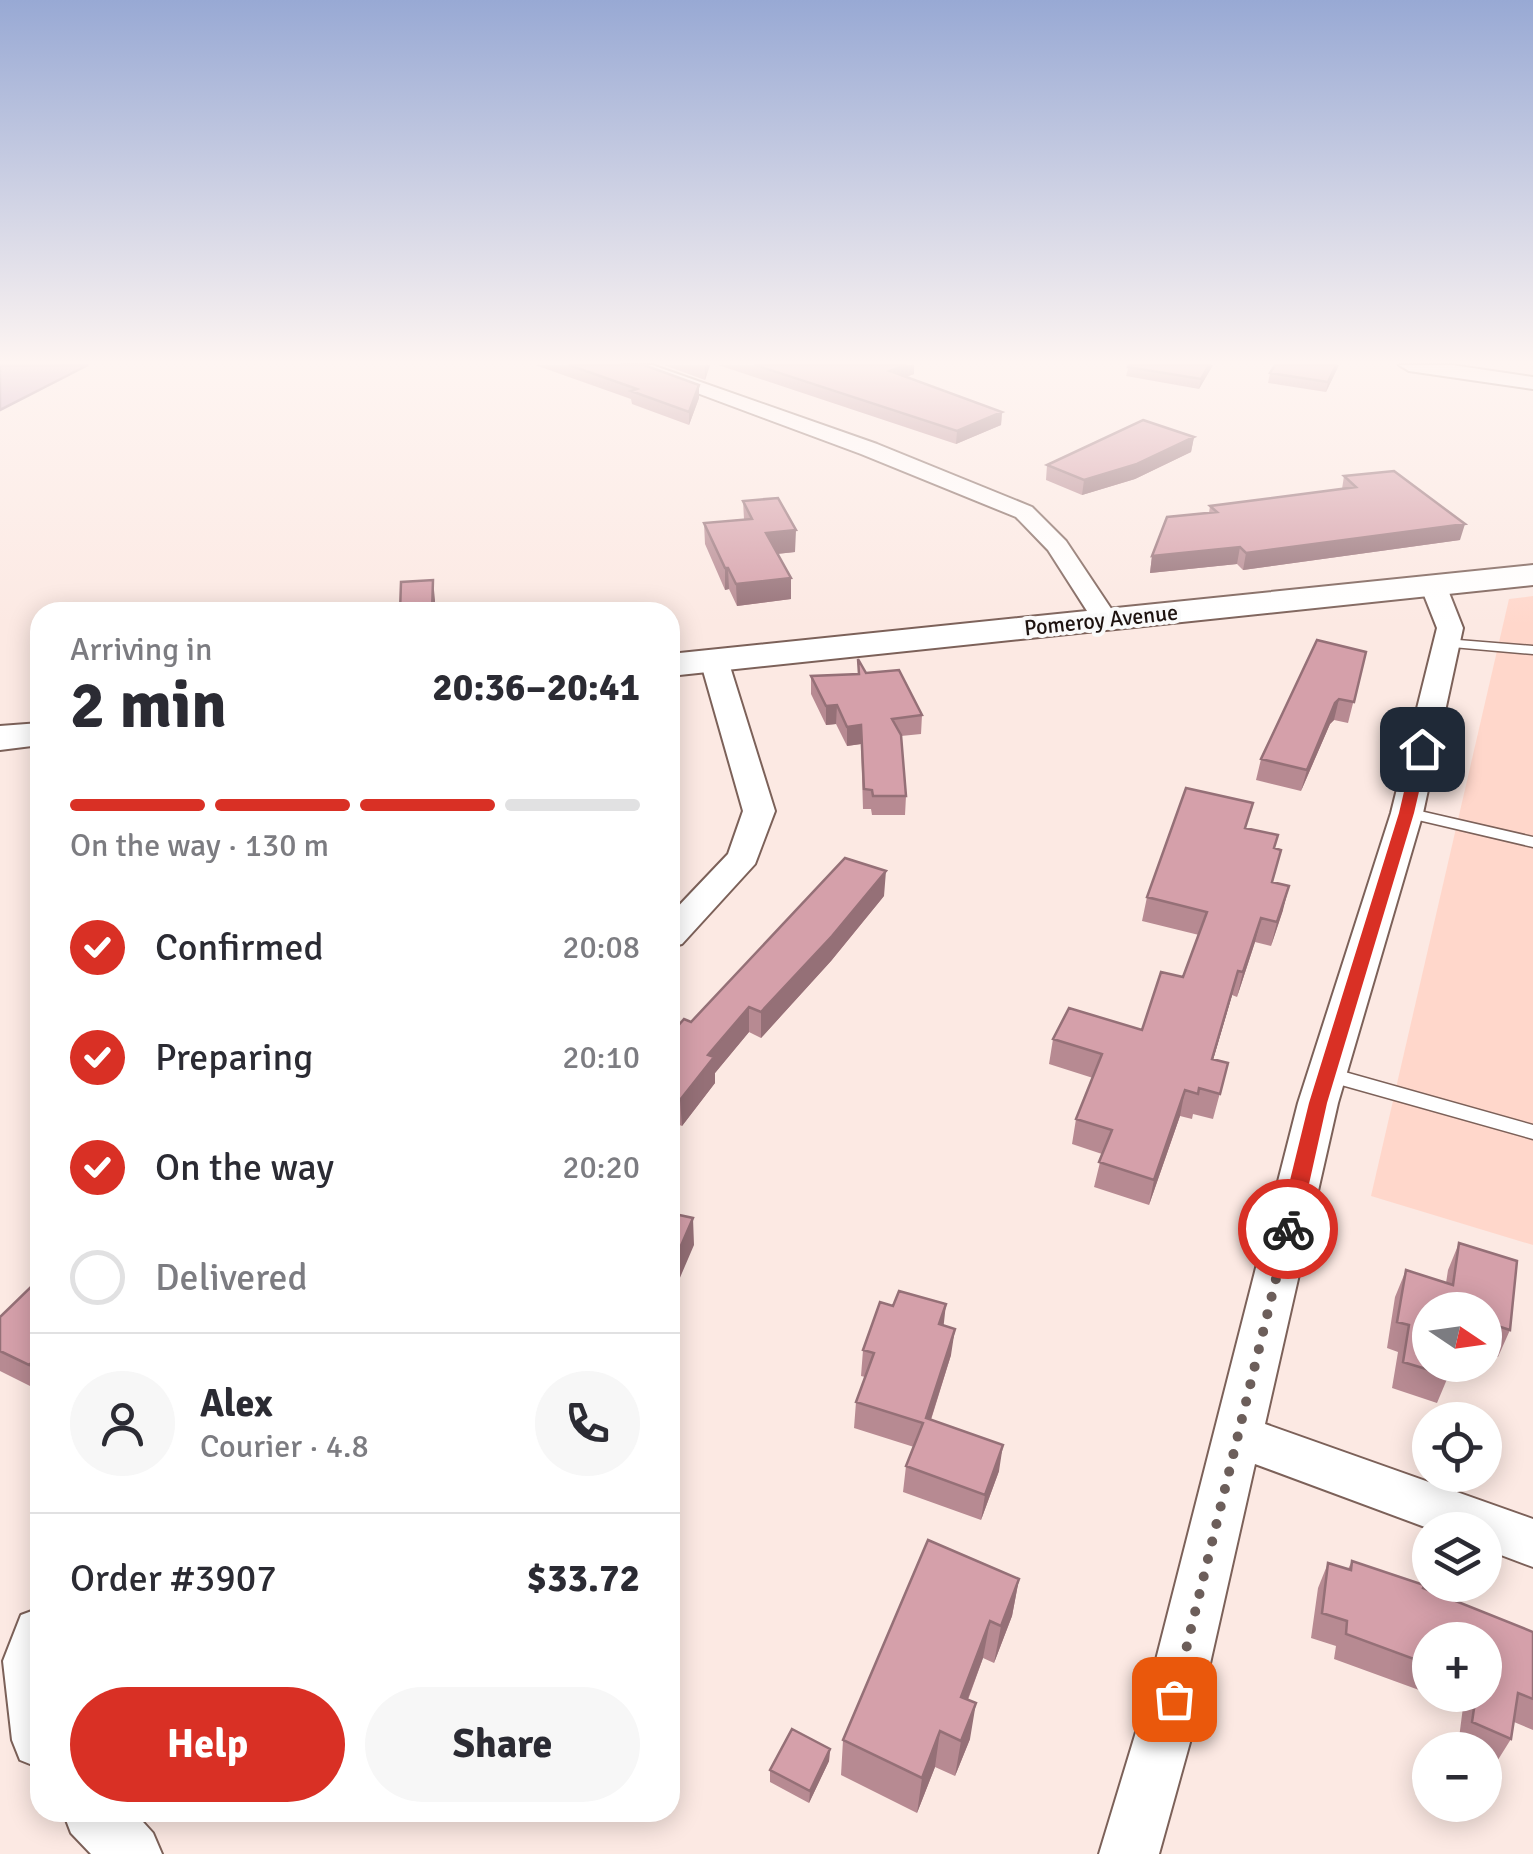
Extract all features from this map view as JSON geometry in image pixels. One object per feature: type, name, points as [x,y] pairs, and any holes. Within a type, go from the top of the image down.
[{"type":"street","points":[[874,452],[1024,512],[1057,546],[1105,619]]},
{"type":"street","name":"Pomeroy Avenue","points":[[680,664],[1533,575]]},
{"type":"street","points":[[1130,1854],[1174,1699],[1327,1074],[1406,813],[1450,628],[1447,612],[1433,585]]},
{"type":"street","points":[[680,925],[743,857],[760,811],[714,660]]},
{"type":"street","points":[[0,738],[30,735]]},
{"type":"street","points":[[1240,1437],[1533,1543]]},
{"type":"street","points":[[102,1822],[132,1854]]},
{"type":"lane","points":[[1446,643],[1533,650]]},
{"type":"lane","points":[[1406,813],[1533,842]]},
{"type":"lane","points":[[1327,1074],[1533,1132]]},
{"type":"shaded area","points":[[1533,596],[1533,1245],[1371,1196],[1509,599]]},
{"type":"building","points":[[1076,452],[1163,452],[1084,480],[1047,465]]},
{"type":"building","points":[[1394,471],[1465,524],[1246,553],[1240,547],[1152,556],[1167,517],[1217,512],[1210,506],[1356,487],[1344,476]]},
{"type":"building","points":[[778,498],[796,530],[766,533],[791,578],[736,584],[704,523],[752,519],[743,501]]},
{"type":"building","points":[[433,580],[432,602],[400,602],[401,582]]},
{"type":"building","points":[[1317,640],[1366,652],[1354,702],[1339,699],[1335,703],[1307,770],[1261,759]]},
{"type":"building","points":[[858,659],[866,673],[899,670],[922,715],[892,719],[901,735],[906,796],[873,796],[872,790],[864,789],[861,725],[847,727],[837,705],[826,706],[811,676],[859,674]]},
{"type":"building","points":[[1186,788],[1253,803],[1245,828],[1278,835],[1274,848],[1281,850],[1272,882],[1289,886],[1277,922],[1261,918],[1243,972],[1238,971],[1212,1059],[1228,1063],[1220,1094],[1199,1088],[1198,1094],[1185,1090],[1154,1180],[1099,1162],[1112,1130],[1076,1119],[1102,1054],[1053,1039],[1069,1008],[1142,1030],[1161,972],[1183,977],[1207,912],[1147,897]]},
{"type":"building","points":[[845,858],[886,871],[761,1012],[749,1007],[708,1055],[714,1057],[680,1100],[680,1024],[684,1019],[691,1022]]},
{"type":"building","points":[[680,1215],[693,1218],[680,1248]]},
{"type":"building","points":[[1459,1243],[1517,1261],[1510,1330],[1502,1327],[1502,1292],[1412,1292],[1412,1365],[1403,1362],[1409,1325],[1397,1322],[1406,1270],[1453,1285]]},
{"type":"building","points":[[30,1288],[29,1365],[0,1351],[0,1317]]},
{"type":"building","points":[[899,1291],[946,1304],[939,1324],[955,1329],[926,1418],[1003,1445],[985,1495],[906,1466],[923,1423],[856,1402],[874,1353],[863,1350],[880,1302],[893,1306]]},
{"type":"building","points":[[928,1540],[1019,1579],[1001,1626],[990,1621],[961,1697],[976,1703],[961,1741],[940,1731],[922,1778],[843,1740]]},
{"type":"building","points":[[1352,1561],[1412,1581],[1412,1602],[1458,1602],[1533,1632],[1533,1699],[1518,1693],[1511,1739],[1472,1722],[1473,1712],[1502,1712],[1502,1622],[1412,1622],[1412,1658],[1346,1634],[1347,1621],[1322,1613],[1328,1563],[1351,1570]]},
{"type":"building","points":[[792,1729],[830,1749],[810,1791],[770,1770]]},
{"type":"way so far","points":[[1174,1699],[1288,1229]]},
{"type":"route","points":[[1288,1229],[1318,1103],[1422,749]]}]
